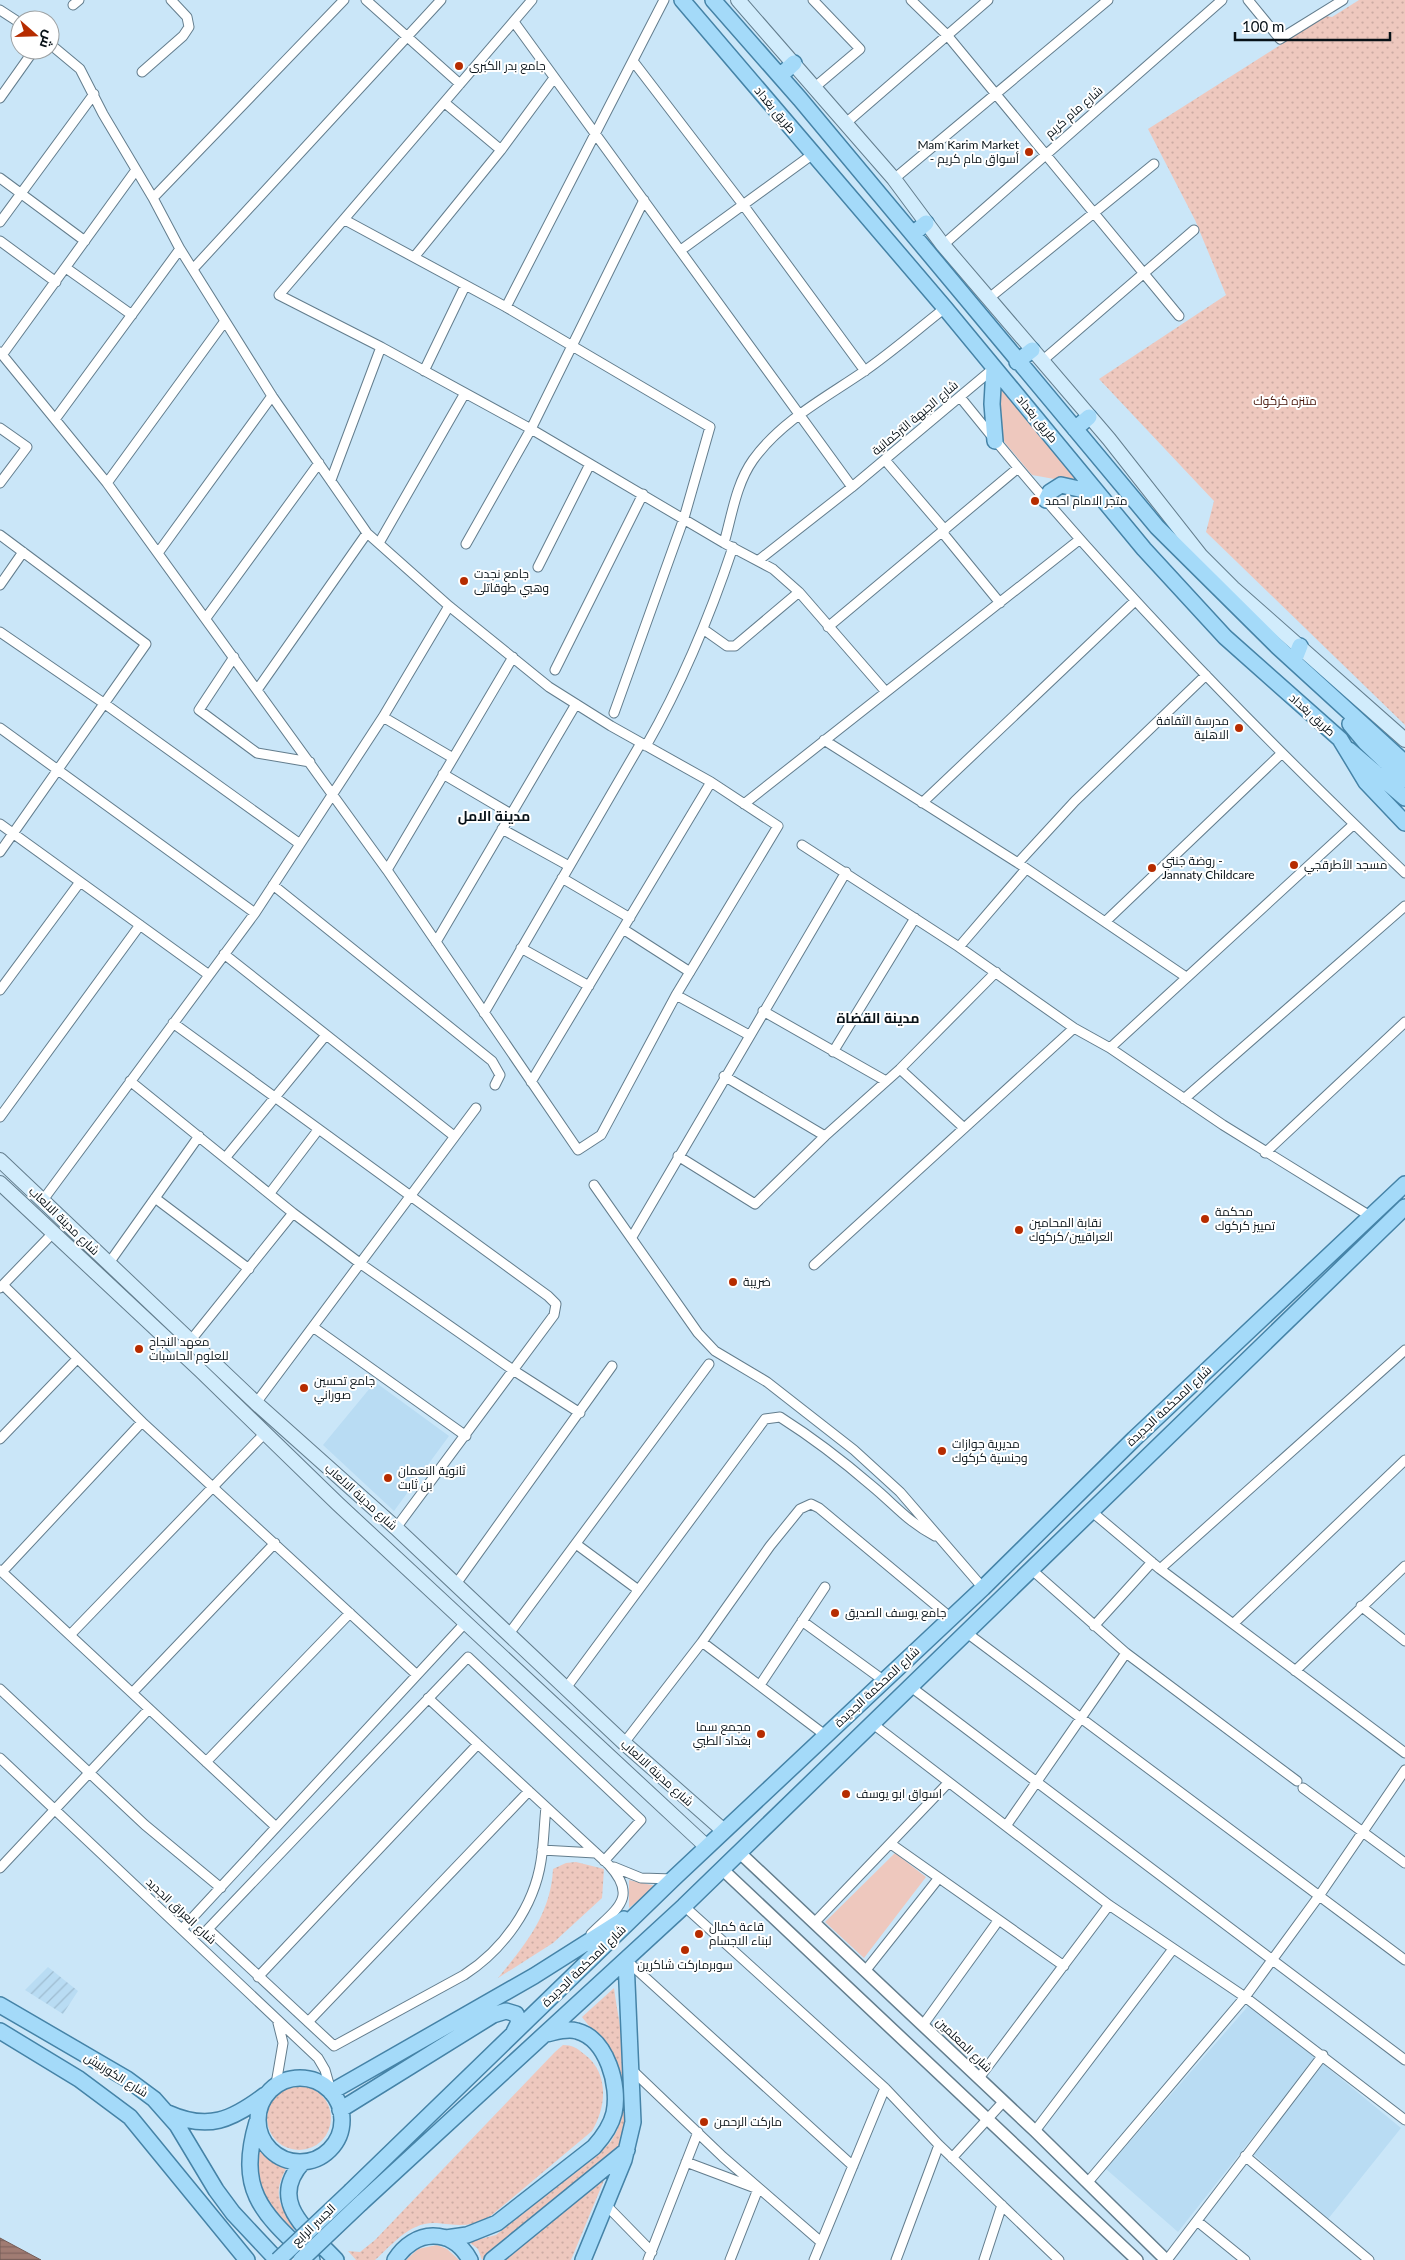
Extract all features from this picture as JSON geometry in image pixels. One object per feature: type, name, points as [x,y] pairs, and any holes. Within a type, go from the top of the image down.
[{"type":"main road","name":"طريق بغداد","points":[[682,0],[945,308],[1144,549],[1225,637],[1340,739],[1348,749],[1366,782],[1405,824]]},
{"type":"main road","name":"طريق بغداد","points":[[713,0],[818,121],[1017,362],[1157,527],[1294,661],[1405,763]]},
{"type":"main road","points":[[738,0],[894,179],[943,245],[1164,506],[1201,556],[1405,740]]},
{"type":"main road","points":[[780,76],[794,62]]},
{"type":"main road","points":[[796,135],[818,121]]},
{"type":"main road","points":[[913,234],[926,223]]},
{"type":"main road","points":[[1017,362],[1037,355]]},
{"type":"main road","points":[[994,368],[992,404],[995,441]]},
{"type":"main road","points":[[1075,429],[1089,417]]},
{"type":"main road","points":[[1046,500],[1050,492],[1061,485],[1097,492]]},
{"type":"main road","points":[[1294,661],[1300,646]]},
{"type":"main road","points":[[1338,702],[1349,722],[1365,742],[1405,780]]},
{"type":"main road","points":[[1348,749],[1405,798]]},
{"type":"main road","name":"شارع مدينة الالعاب","points":[[0,1160],[192,1340],[256,1403],[396,1528],[624,1743],[724,1832]]},
{"type":"main road","name":"شارع مدينة الالعاب","points":[[0,1183],[338,1504],[708,1847]]},
{"type":"main road","name":"شارع المحكمة الجديدة","points":[[351,2191],[674,1879],[883,1680],[983,1588],[1134,1439],[1405,1184]]},
{"type":"main road","name":"شارع المحكمة الجديدة","points":[[361,2203],[684,1906],[968,1633],[1091,1511],[1405,1207]]},
{"type":"main road","points":[[338,1504],[350,1488]]},
{"type":"main road","points":[[331,2092],[534,1976],[650,1902]]},
{"type":"main road","points":[[583,2260],[627,2150],[634,2110],[629,2067],[626,1960]]},
{"type":"main road","name":"شارع الكورنيش","points":[[0,2005],[127,2079],[168,2112],[216,2190],[241,2222],[277,2260]]},
{"type":"main road","points":[[340,2110],[493,2016],[506,2011],[516,2014],[519,2022],[514,2032]]},
{"type":"main road","points":[[446,2238],[477,2232],[504,2218],[594,2147],[609,2126],[614,2112],[614,2084],[607,2062],[599,2048],[590,2037],[575,2030],[545,2034]]},
{"type":"main road","name":"شارع الكورنيش","points":[[0,2031],[79,2079],[120,2108],[153,2143],[247,2260]]},
{"type":"main road","points":[[168,2112],[192,2122],[213,2122],[238,2114],[287,2079],[305,2078],[322,2083],[331,2092],[340,2110],[342,2120],[336,2140],[322,2155],[303,2162],[286,2160],[272,2151],[262,2138],[258,2121]]},
{"type":"main road","points":[[271,2089],[260,2107],[249,2162],[254,2192],[275,2223],[312,2260]]},
{"type":"main road","points":[[492,2260],[627,2150]]},
{"type":"main road","points":[[303,2162],[290,2179],[288,2187],[289,2202],[301,2222],[336,2260]]},
{"type":"main road","name":"الجسر الرابع","points":[[277,2260],[351,2191]]},
{"type":"main road","name":"الجسر الرابع","points":[[301,2260],[361,2203]]},
{"type":"main road","points":[[395,2260],[401,2250],[410,2242],[434,2235],[457,2243],[470,2260]]},
{"type":"street","points":[[142,72],[183,36],[189,27],[187,17],[171,0]]},
{"type":"street","points":[[153,198],[344,0]]},
{"type":"street","points":[[366,0],[460,84]]},
{"type":"street","points":[[193,269],[441,0]]},
{"type":"street","points":[[532,0],[279,295],[381,347],[531,429],[724,543],[773,569],[798,592],[886,692]]},
{"type":"street","points":[[506,307],[664,0]]},
{"type":"street","points":[[813,0],[860,49],[815,87]]},
{"type":"street","points":[[911,0],[947,35],[998,95],[1179,316]]},
{"type":"street","points":[[846,123],[988,0]]},
{"type":"street","points":[[894,179],[998,95],[1108,0]]},
{"type":"street","name":"شارع مام كريم","points":[[943,245],[1045,153],[1222,0]]},
{"type":"street","points":[[1248,0],[1280,39],[1343,0]]},
{"type":"street","points":[[514,22],[852,488]]},
{"type":"street","points":[[60,52],[80,69],[103,114],[153,198],[180,249],[272,396],[367,532],[449,606],[549,687],[644,745],[711,782],[778,826],[676,995],[601,1135],[578,1150],[387,870],[108,482],[1,353],[56,282],[136,170]]},
{"type":"street","points":[[0,98],[27,60]]},
{"type":"street","points":[[633,60],[865,370]]},
{"type":"street","points":[[415,256],[501,150],[554,78]]},
{"type":"street","points":[[0,222],[94,94]]},
{"type":"street","points":[[444,103],[501,150]]},
{"type":"street","points":[[681,250],[813,154]]},
{"type":"street","points":[[988,299],[1154,164]]},
{"type":"street","points":[[0,178],[85,241]]},
{"type":"street","points":[[466,544],[531,429],[644,200]]},
{"type":"street","points":[[345,220],[415,256],[465,286],[506,307],[710,427],[684,518],[614,713]]},
{"type":"street","points":[[1037,355],[1194,230]]},
{"type":"street","points":[[0,241],[56,282]]},
{"type":"street","points":[[56,418],[180,249]]},
{"type":"street","points":[[66,268],[132,315]]},
{"type":"street","points":[[424,371],[465,286]]},
{"type":"street","points":[[724,543],[742,480],[753,460],[769,442],[799,415],[865,370],[945,308]]},
{"type":"street","points":[[108,482],[225,321]]},
{"type":"street","points":[[331,480],[381,347]]},
{"type":"street","name":"شارع الجبهة التركمانية","points":[[759,560],[852,488],[994,368]]},
{"type":"street","points":[[379,543],[465,393]]},
{"type":"street","points":[[158,553],[272,396]]},
{"type":"street","points":[[960,397],[1079,540],[1135,601],[1282,753],[1405,873]]},
{"type":"street","points":[[0,428],[27,447],[0,483]]},
{"type":"street","points":[[885,460],[1000,603]]},
{"type":"street","points":[[206,618],[319,463]]},
{"type":"street","points":[[538,567],[590,464]]},
{"type":"street","points":[[828,628],[1018,468]]},
{"type":"street","points":[[555,670],[643,494]]},
{"type":"street","points":[[257,690],[367,532]]},
{"type":"street","points":[[0,535],[146,644],[0,852]]},
{"type":"street","points":[[744,804],[1079,540]]},
{"type":"street","points":[[484,1012],[569,866],[644,745],[686,669],[704,629],[733,547]]},
{"type":"street","points":[[0,585],[23,552]]},
{"type":"street","points":[[704,629],[727,646],[735,646],[798,592]]},
{"type":"street","points":[[922,803],[1135,601]]},
{"type":"street","points":[[43,1200],[255,912],[334,795],[449,606]]},
{"type":"street","points":[[0,632],[105,704],[300,844]]},
{"type":"street","points":[[234,657],[199,710],[258,754],[310,762]]},
{"type":"street","points":[[387,870],[513,657]]},
{"type":"street","points":[[1018,863],[1075,801],[1206,674]]},
{"type":"street","points":[[436,942],[576,704]]},
{"type":"street","points":[[383,717],[453,758]]},
{"type":"street","points":[[0,728],[255,912]]},
{"type":"street","points":[[824,740],[1018,863],[1186,977]]},
{"type":"street","points":[[1105,922],[1282,753]]},
{"type":"street","points":[[443,774],[511,814]]},
{"type":"street","points":[[531,1082],[711,782]]},
{"type":"street","points":[[0,824],[209,975]]},
{"type":"street","points":[[1110,1048],[1354,824]]},
{"type":"street","points":[[502,828],[569,866]]},
{"type":"street","points":[[802,845],[959,947],[1074,1028],[1110,1048],[1266,1153],[1370,1216]]},
{"type":"street","points":[[959,947],[1026,869]]},
{"type":"street","points":[[632,1237],[724,1076],[846,872]]},
{"type":"street","points":[[562,878],[630,918]]},
{"type":"street","points":[[0,990],[80,882]]},
{"type":"street","points":[[273,885],[492,1061],[500,1075],[495,1085]]},
{"type":"street","points":[[1184,1099],[1405,906]]},
{"type":"street","points":[[833,1052],[915,918]]},
{"type":"street","points":[[0,1117],[140,925]]},
{"type":"street","points":[[623,929],[690,972]]},
{"type":"street","points":[[521,948],[590,986]]},
{"type":"street","points":[[224,954],[454,1136]]},
{"type":"street","points":[[678,1156],[755,1204],[825,1136],[900,1069],[996,972]]},
{"type":"street","points":[[676,995],[749,1036]]},
{"type":"street","points":[[763,1011],[886,1081]]},
{"type":"street","points":[[1266,1153],[1405,1022]]},
{"type":"street","points":[[173,1023],[548,1296],[556,1304],[554,1315],[396,1528]]},
{"type":"street","points":[[814,1265],[1074,1028]]},
{"type":"street","points":[[226,1157],[326,1034]]},
{"type":"street","points":[[900,1069],[963,1128]]},
{"type":"street","points":[[724,1076],[825,1136]]},
{"type":"street","points":[[130,1081],[293,1213],[361,1264],[513,1370],[580,1413]]},
{"type":"street","points":[[256,1403],[476,1108]]},
{"type":"street","points":[[270,1193],[318,1130]]},
{"type":"street","points":[[109,1264],[199,1136]]},
{"type":"street","points":[[594,1185],[698,1332],[716,1352],[767,1382],[854,1450],[900,1492],[983,1588]]},
{"type":"street","points":[[154,1198],[249,1269]]},
{"type":"street","points":[[192,1340],[293,1213]]},
{"type":"street","points":[[53,1233],[2,1287],[142,1422],[417,1675]]},
{"type":"street","points":[[313,1327],[466,1436]]},
{"type":"street","points":[[1160,1569],[1405,1350]]},
{"type":"street","points":[[0,1439],[77,1359]]},
{"type":"street","points":[[508,1635],[709,1364]]},
{"type":"street","points":[[456,1584],[612,1366]]},
{"type":"street","points":[[566,1688],[636,1589],[764,1419],[780,1417],[810,1436],[880,1493],[914,1525],[940,1538]]},
{"type":"street","points":[[142,1422],[1,1571],[275,1826]]},
{"type":"street","points":[[70,1635],[214,1488],[265,1433]]},
{"type":"street","points":[[1233,1624],[1405,1460]]},
{"type":"street","points":[[624,1743],[702,1642],[800,1509],[811,1504],[820,1508],[951,1618]]},
{"type":"street","points":[[1091,1511],[1160,1569],[1405,1753]]},
{"type":"street","points":[[133,1692],[275,1544]]},
{"type":"street","points":[[576,1544],[636,1589]]},
{"type":"street","points":[[1094,1626],[1152,1562]]},
{"type":"street","points":[[1295,1671],[1405,1566]]},
{"type":"street","points":[[1032,1570],[1126,1653],[1405,1863]]},
{"type":"street","points":[[760,1685],[824,1587]]},
{"type":"street","points":[[1361,1606],[1405,1641]]},
{"type":"street","points":[[206,1762],[350,1613]]},
{"type":"street","points":[[802,1621],[883,1680]]},
{"type":"street","points":[[182,1929],[275,1826],[466,1622]]},
{"type":"street","points":[[968,1633],[1405,1960]]},
{"type":"street","points":[[702,1642],[825,1735]]},
{"type":"street","points":[[1006,1826],[1126,1653]]},
{"type":"street","points":[[546,1807],[542,1850],[532,1891],[517,1922],[497,1948],[477,1966],[334,2046],[208,1929],[468,1657],[641,1820],[606,1863]]},
{"type":"street","points":[[911,1687],[1405,2060]]},
{"type":"street","points":[[0,1689],[145,1825],[221,1888]]},
{"type":"street","points":[[428,1698],[606,1863],[622,1882],[624,1897],[581,1945]]},
{"type":"street","points":[[0,1868],[149,1709]]},
{"type":"street","points":[[873,1724],[1109,1905],[1245,1997],[1323,2055],[1405,2120]]},
{"type":"street","points":[[258,1977],[478,1744]]},
{"type":"street","name":"شارع العراق الجديد","points":[[0,1758],[318,2058],[325,2070],[331,2092]]},
{"type":"street","points":[[1088,2182],[1245,1997],[1319,1896],[1405,1770]]},
{"type":"street","points":[[814,1922],[948,1783]]},
{"type":"street","points":[[308,2022],[529,1792]]},
{"type":"street","points":[[891,1844],[998,1922],[1064,1966]]},
{"type":"street","points":[[542,1850],[595,1853]]},
{"type":"street","name":"شارع المعلمين","points":[[739,1852],[1035,2130],[1166,2260]]},
{"type":"street","points":[[606,1863],[641,1878],[674,1879]]},
{"type":"street","points":[[722,1869],[1136,2260]]},
{"type":"street","points":[[866,1970],[938,1879]]},
{"type":"street","points":[[979,2078],[1109,1905]]},
{"type":"street","points":[[684,1906],[885,2088],[952,2158],[1059,2260]]},
{"type":"street","points":[[924,2025],[998,1922]]},
{"type":"street","points":[[1035,2130],[1173,1948]]},
{"type":"street","points":[[626,1960],[853,2166]]},
{"type":"street","points":[[271,2089],[283,2043],[277,2020]]},
{"type":"street","points":[[1166,2260],[1197,2222],[1323,2055]]},
{"type":"street","points":[[629,2067],[758,2189],[821,2242]]},
{"type":"street","points":[[814,2260],[885,2088]]},
{"type":"street","points":[[952,2158],[1004,2101]]},
{"type":"street","points":[[606,2205],[650,2256],[698,2132]]},
{"type":"street","points":[[896,2260],[939,2145]]},
{"type":"street","points":[[1245,2156],[1370,2260]]},
{"type":"street","points":[[686,2162],[758,2189]]},
{"type":"street","points":[[730,2260],[758,2189]]},
{"type":"street","points":[[984,2260],[1002,2205]]},
{"type":"street","points":[[1197,2222],[1245,2260]]},
{"type":"shaded area","name":"ثانوية النعمان بن ثابت","points":[[375,1382],[449,1436],[394,1511],[323,1445]]},
{"type":"shaded area","points":[[48,1967],[78,1991],[63,2014],[25,1990]]},
{"type":"shaded area","points":[[1250,2004],[1316,2057],[1178,2232],[1106,2169]]},
{"type":"shaded area","points":[[1323,2064],[1401,2128],[1328,2219],[1252,2153]]},
{"type":"shaded area","points":[[0,2238],[41,2260],[0,2260]]},
{"type":"green space","name":"متنزه كركوك","points":[[1359,0],[1405,0],[1405,725],[1206,532],[1214,501],[1099,379],[1226,295],[1195,220],[1148,129],[1326,16],[1332,17]]},
{"type":"green space","points":[[1000,385],[1082,484],[1032,475],[1001,438]]},
{"type":"green space","points":[[895,1853],[926,1877],[864,1958],[825,1922]]},
{"type":"green space","points":[[576,1862],[604,1869],[602,1898],[553,1943],[498,1978],[527,1941],[542,1915],[551,1885],[553,1869],[566,1863]]},
{"type":"green space","points":[[629,1880],[656,1886],[629,1908]]},
{"type":"green space","points":[[614,1988],[627,2072],[628,2094],[627,2116],[623,2135],[616,2151],[482,2260],[478,2249],[469,2242],[496,2235],[609,2144],[615,2135],[624,2105],[621,2073],[610,2051],[582,2017]]},
{"type":"green space","points":[[563,2045],[579,2050],[592,2061],[598,2070],[603,2090],[603,2100],[601,2111],[592,2131],[486,2220],[468,2225],[427,2223],[410,2230],[375,2260],[356,2260],[348,2251],[360,2252],[375,2240]]},
{"type":"green space","points":[[299,2086],[317,2092],[325,2100],[331,2118],[325,2136],[317,2144],[299,2150],[281,2144],[273,2136],[267,2118],[273,2100],[281,2092]]},
{"type":"green space","points":[[258,2144],[286,2169],[279,2186],[279,2193],[285,2213],[294,2228],[292,2231],[273,2210],[262,2193],[258,2173]]},
{"type":"green space","points":[[599,2178],[604,2180],[571,2260],[498,2260]]},
{"type":"green space","points":[[437,2245],[447,2249],[459,2260],[406,2260],[418,2249]]},
{"type":"place","name":"جامع بدر الكبرى","points":[[459,66]]},
{"type":"place","name":"Mam Karim Market - أسواق مام كريم","points":[[1029,152]]},
{"type":"place","name":"متجر الامام احمد","points":[[1035,501]]},
{"type":"place","name":"جامع نجدت وهبي طوقاتلى","points":[[464,581]]},
{"type":"place","name":"مدرسة الثقافة الاهلية","points":[[1239,728]]},
{"type":"place","name":"مسجد الأطرقجي","points":[[1294,865]]},
{"type":"place","name":"روضة جنتي - Jannaty Childcare","points":[[1152,868]]},
{"type":"place","name":"محكمة تمييز كركوك","points":[[1205,1219]]},
{"type":"place","name":"نقابة المحامين العراقيين/كركوك","points":[[1019,1230]]},
{"type":"place","name":"ضريبة","points":[[733,1282]]},
{"type":"place","name":"معهد النجاح للعلوم الحاسبات","points":[[139,1349]]},
{"type":"place","name":"جامع تحسين صوراني","points":[[304,1388]]},
{"type":"place","name":"مديرية جوازات وجنسية كركوك","points":[[942,1451]]},
{"type":"place","name":"ثانوية النعمان بن ثابت","points":[[388,1478]]},
{"type":"place","name":"جامع يوسف الصديق","points":[[835,1613]]},
{"type":"place","name":"مجمع سما بغداد الطبي","points":[[761,1734]]},
{"type":"place","name":"اسواق ابو يوسف","points":[[846,1794]]},
{"type":"place","name":"قاعة كمال لبناء الاجسام","points":[[699,1934]]},
{"type":"place","name":"سوبرماركت شاكرين","points":[[685,1950]]},
{"type":"place","name":"ماركت الرحمن","points":[[704,2122]]},
{"type":"district","name":"مدينة الامل","points":[[494,816]]},
{"type":"district","name":"مدينة القضاة","points":[[878,1018]]}]
